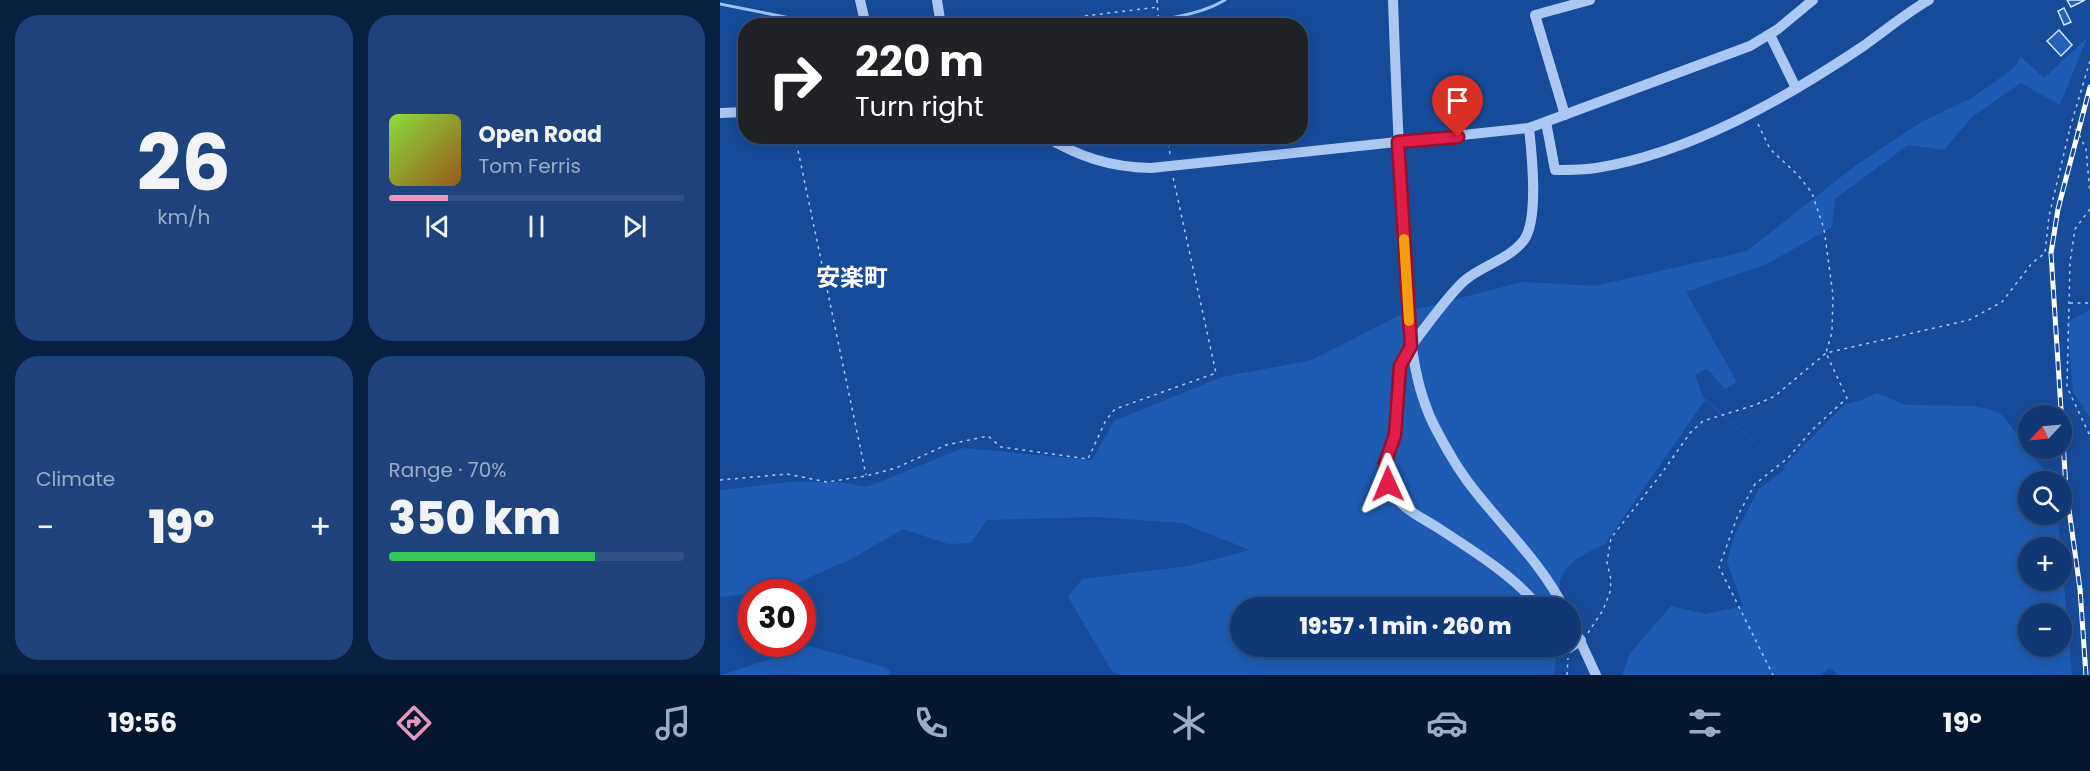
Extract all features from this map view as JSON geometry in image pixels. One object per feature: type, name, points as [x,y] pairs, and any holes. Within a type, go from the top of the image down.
[{"type":"street","points":[[860,0],[864,18]]},
{"type":"street","points":[[937,0],[940,18]]},
{"type":"street","points":[[1393,0],[1398,142],[1411,346],[1423,398],[1436,430],[1458,468],[1516,539],[1558,597]]},
{"type":"street","points":[[1565,115],[1535,15],[1590,0]]},
{"type":"street","points":[[1058,144],[1077,155],[1101,163],[1136,168],[1530,128],[1750,46],[1770,35],[1813,0]]},
{"type":"street","points":[[1546,122],[1555,170],[1595,168],[1655,154],[1722,127],[1796,88],[1929,0]]},
{"type":"street","points":[[1770,35],[1796,88]]},
{"type":"street","points":[[720,113],[738,112]]},
{"type":"street","points":[[1529,597],[1519,586],[1436,527],[1402,506],[1388,484],[1385,463],[1395,435],[1400,366],[1411,346],[1463,282],[1486,266],[1507,256],[1524,240],[1532,223],[1530,128]]},
{"type":"street","points":[[1581,640],[1596,675]]},
{"type":"path","points":[[1157,0],[1158,18]]},
{"type":"path","points":[[1068,18],[1158,7]]},
{"type":"path","points":[[1581,640],[1592,630],[1610,592],[1611,580],[1607,562],[1611,538],[1690,433],[1703,421],[1755,405],[1775,396],[1826,353],[1968,320],[2002,302],[2032,263],[2045,253],[2049,216],[2070,128],[2090,61]]},
{"type":"path","points":[[1753,112],[1770,149],[1798,175],[1812,194],[1824,229],[1833,295],[1832,332],[1826,353],[1847,398],[1812,430],[1788,458],[1755,484],[1738,515],[1719,567],[1773,675]]},
{"type":"path","points":[[2070,128],[2078,130],[2086,149],[2090,194]]},
{"type":"path","points":[[797,144],[866,476]]},
{"type":"path","points":[[720,480],[788,474],[827,482],[866,476],[896,468],[946,445],[988,436],[1001,447],[1088,459],[1106,420],[1115,409],[1216,373],[1171,166],[1169,144]]},
{"type":"path","points":[[2090,209],[2075,229],[2070,262],[2067,387],[2090,436]]},
{"type":"path","points":[[2068,303],[2090,303]]},
{"type":"path","points":[[1567,675],[1568,657]]},
{"type":"shaded area","points":[[2087,38],[2060,105],[2021,83],[1972,117],[1944,150],[1908,145],[1835,199],[1832,227],[1767,264],[1686,292],[1737,382],[1725,389],[1707,368],[1695,375],[1703,397],[1783,467],[1845,404],[1877,393],[1906,405],[1971,406],[1989,409],[2002,415],[2018,436],[2018,459],[2036,459],[2045,471],[2018,471],[2018,525],[2058,525],[2060,537],[2018,537],[2018,591],[2065,591],[2066,603],[2018,603],[2018,657],[2070,657],[2072,675],[1838,675],[1830,668],[1821,675],[1622,675],[1630,653],[1671,606],[1705,614],[1743,606],[1727,562],[1735,534],[1759,489],[1785,469],[1705,400],[1605,544],[1577,559],[1565,570],[1560,583],[1560,597],[1230,597],[1230,657],[1556,657],[1554,675],[1121,675],[1112,671],[1068,597],[1082,579],[1189,566],[1250,550],[1182,523],[1095,517],[987,520],[971,543],[948,544],[903,529],[853,558],[806,579],[738,579],[738,595],[720,597],[720,490],[790,482],[839,482],[867,487],[963,448],[1092,460],[1114,421],[1222,377],[1312,360],[1406,312],[1522,282],[1595,286],[1747,251],[1855,166],[1923,121],[1972,98],[2014,68],[2021,57],[2044,78]]},
{"type":"shaded area","points":[[2090,310],[2090,417],[2073,392],[2067,322]]},
{"type":"shaded area","points":[[816,648],[884,667],[890,671],[890,675],[722,675],[776,657],[816,657]]},
{"type":"building","points":[[2067,0],[2085,0],[2071,7]]},
{"type":"building","points":[[2064,8],[2071,22],[2064,25],[2058,11]]},
{"type":"building","points":[[2059,30],[2072,45],[2061,56],[2047,41]]},
{"type":"waterway","points":[[1169,18],[1195,13],[1225,0]]},
{"type":"waterway","points":[[720,4],[788,18]]},
{"type":"railway","points":[[2086,675],[2080,589],[2066,488],[2051,253],[2058,209],[2090,87]]},
{"type":"slow traffic","points":[[1404,239],[1409,321]]},
{"type":"district","name":"安楽町","points":[[852,278]]},
{"type":"route","points":[[1388,484],[1385,463],[1395,435],[1400,366],[1411,346],[1398,142],[1458,137]]}]
